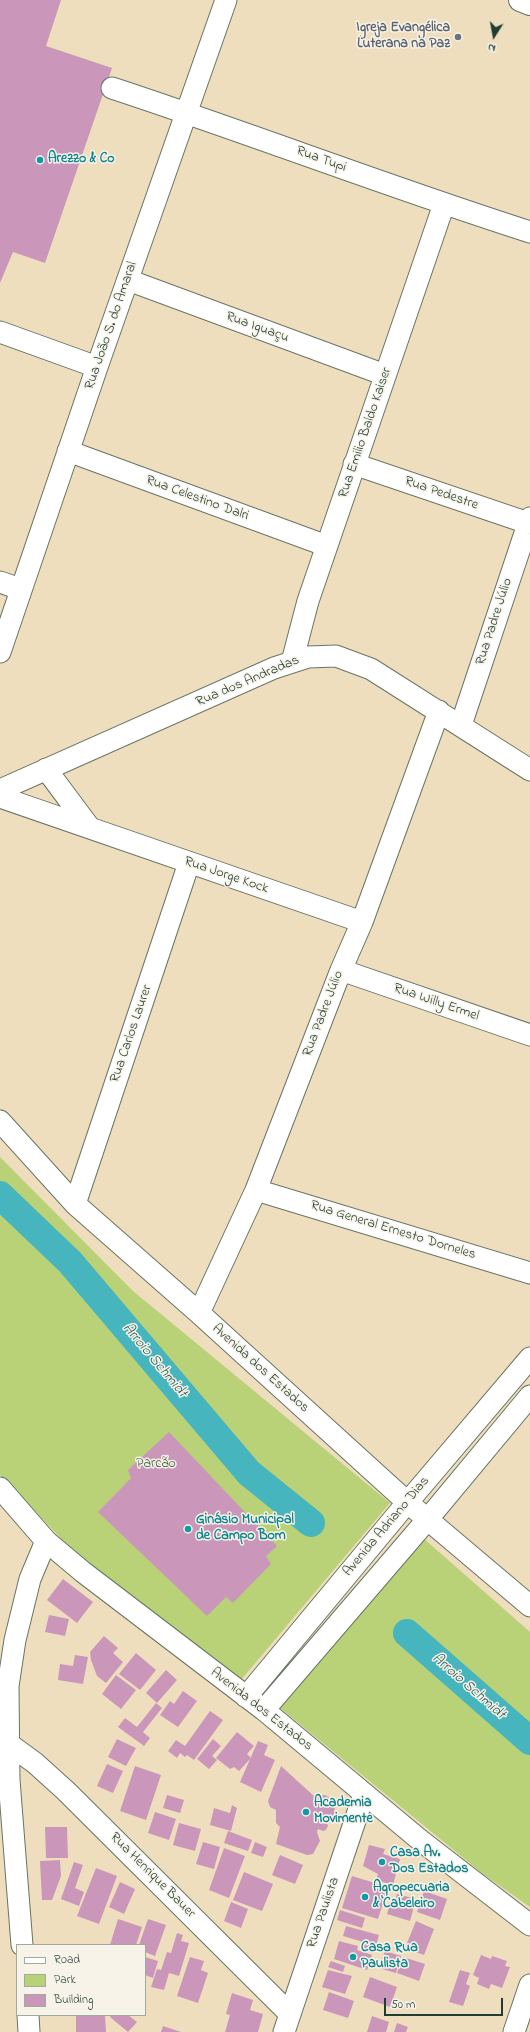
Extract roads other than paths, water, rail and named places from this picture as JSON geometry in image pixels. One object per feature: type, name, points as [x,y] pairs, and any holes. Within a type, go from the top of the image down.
[{"type":"main road","points":[[520,0],[530,4]]},
{"type":"street","name":"Rua João S. do Amaral","points":[[0,652],[20,589],[226,0]]},
{"type":"street","name":"Rua Tupi","points":[[112,88],[187,112],[444,204],[530,232]]},
{"type":"street","name":"Rua Emilio Baldo Kaiser","points":[[292,662],[308,601],[444,204]]},
{"type":"street","name":"Rua Iguaçu","points":[[128,280],[385,375]]},
{"type":"street","points":[[0,332],[97,367]]},
{"type":"street","name":"Rua Celestino Dalri","points":[[68,452],[327,546]]},
{"type":"street","name":"Rua Pedestre","points":[[354,464],[529,520]]},
{"type":"street","name":"Rua Padre Júlio","points":[[461,725],[529,520]]},
{"type":"street","points":[[0,582],[20,589]]},
{"type":"street","name":"Rua dos Andradas","points":[[0,790],[274,668],[308,657],[336,656],[371,669],[530,770]]},
{"type":"street","name":"Rua Padre Júlio","points":[[199,1313],[256,1190],[341,970],[362,922],[439,711]]},
{"type":"street","points":[[46,769],[90,828]]},
{"type":"street","name":"Rua Jorge Kock","points":[[0,797],[362,922]]},
{"type":"street","name":"Rua Carlos Laurer","points":[[75,1204],[189,863]]},
{"type":"street","name":"Rua Willy Ermel","points":[[341,970],[530,1035]]},
{"type":"street","name":"Avenida dos Estados","points":[[0,1121],[75,1204],[199,1313],[427,1520],[530,1606]]},
{"type":"street","name":"Rua General Ernesto Dorneles","points":[[256,1190],[530,1271]]},
{"type":"street","name":"Avenida Adriano Dias","points":[[246,1697],[407,1502],[530,1358]]},
{"type":"street","name":"Avenida Adriano Dias","points":[[264,1710],[427,1520],[530,1396]]},
{"type":"street","name":"Avenida dos Estados","points":[[0,1488],[46,1541],[83,1572],[264,1710],[420,1840],[530,1926]]},
{"type":"street","points":[[22,1944],[9,1780],[8,1638],[46,1541]]},
{"type":"street","name":"Rua Henrique Bauer","points":[[9,1744],[35,1763],[66,1791],[287,2023]]},
{"type":"street","name":"Rua Paulista","points":[[287,2023],[364,1794]]},
{"type":"street","points":[[514,2032],[530,1985]]},
{"type":"street","points":[[28,2016],[29,2032]]},
{"type":"waterway","name":"Arroio Schmidt","points":[[0,1195],[70,1262],[249,1473],[311,1523]]},
{"type":"waterway","name":"Arroio Schmidt","points":[[407,1633],[530,1741]]},
{"type":"place","name":"Igreja Evangélica Luterana na Paz","points":[[458,37]]},
{"type":"place","name":"Arezzo & Co","points":[[40,160]]},
{"type":"place","name":"Ginásio Municipal de Campo Bom","points":[[188,1529]]},
{"type":"place","name":"Academia Movimente","points":[[306,1812]]},
{"type":"place","name":"Casa Av. Dos Estados","points":[[382,1862]]},
{"type":"place","name":"Agropecuaria & Cabeleiro","points":[[365,1897]]},
{"type":"place","name":"Casa Rua Paulista","points":[[353,1957]]},
{"type":"park label","name":"Parcão","points":[[156,1465]]}]
